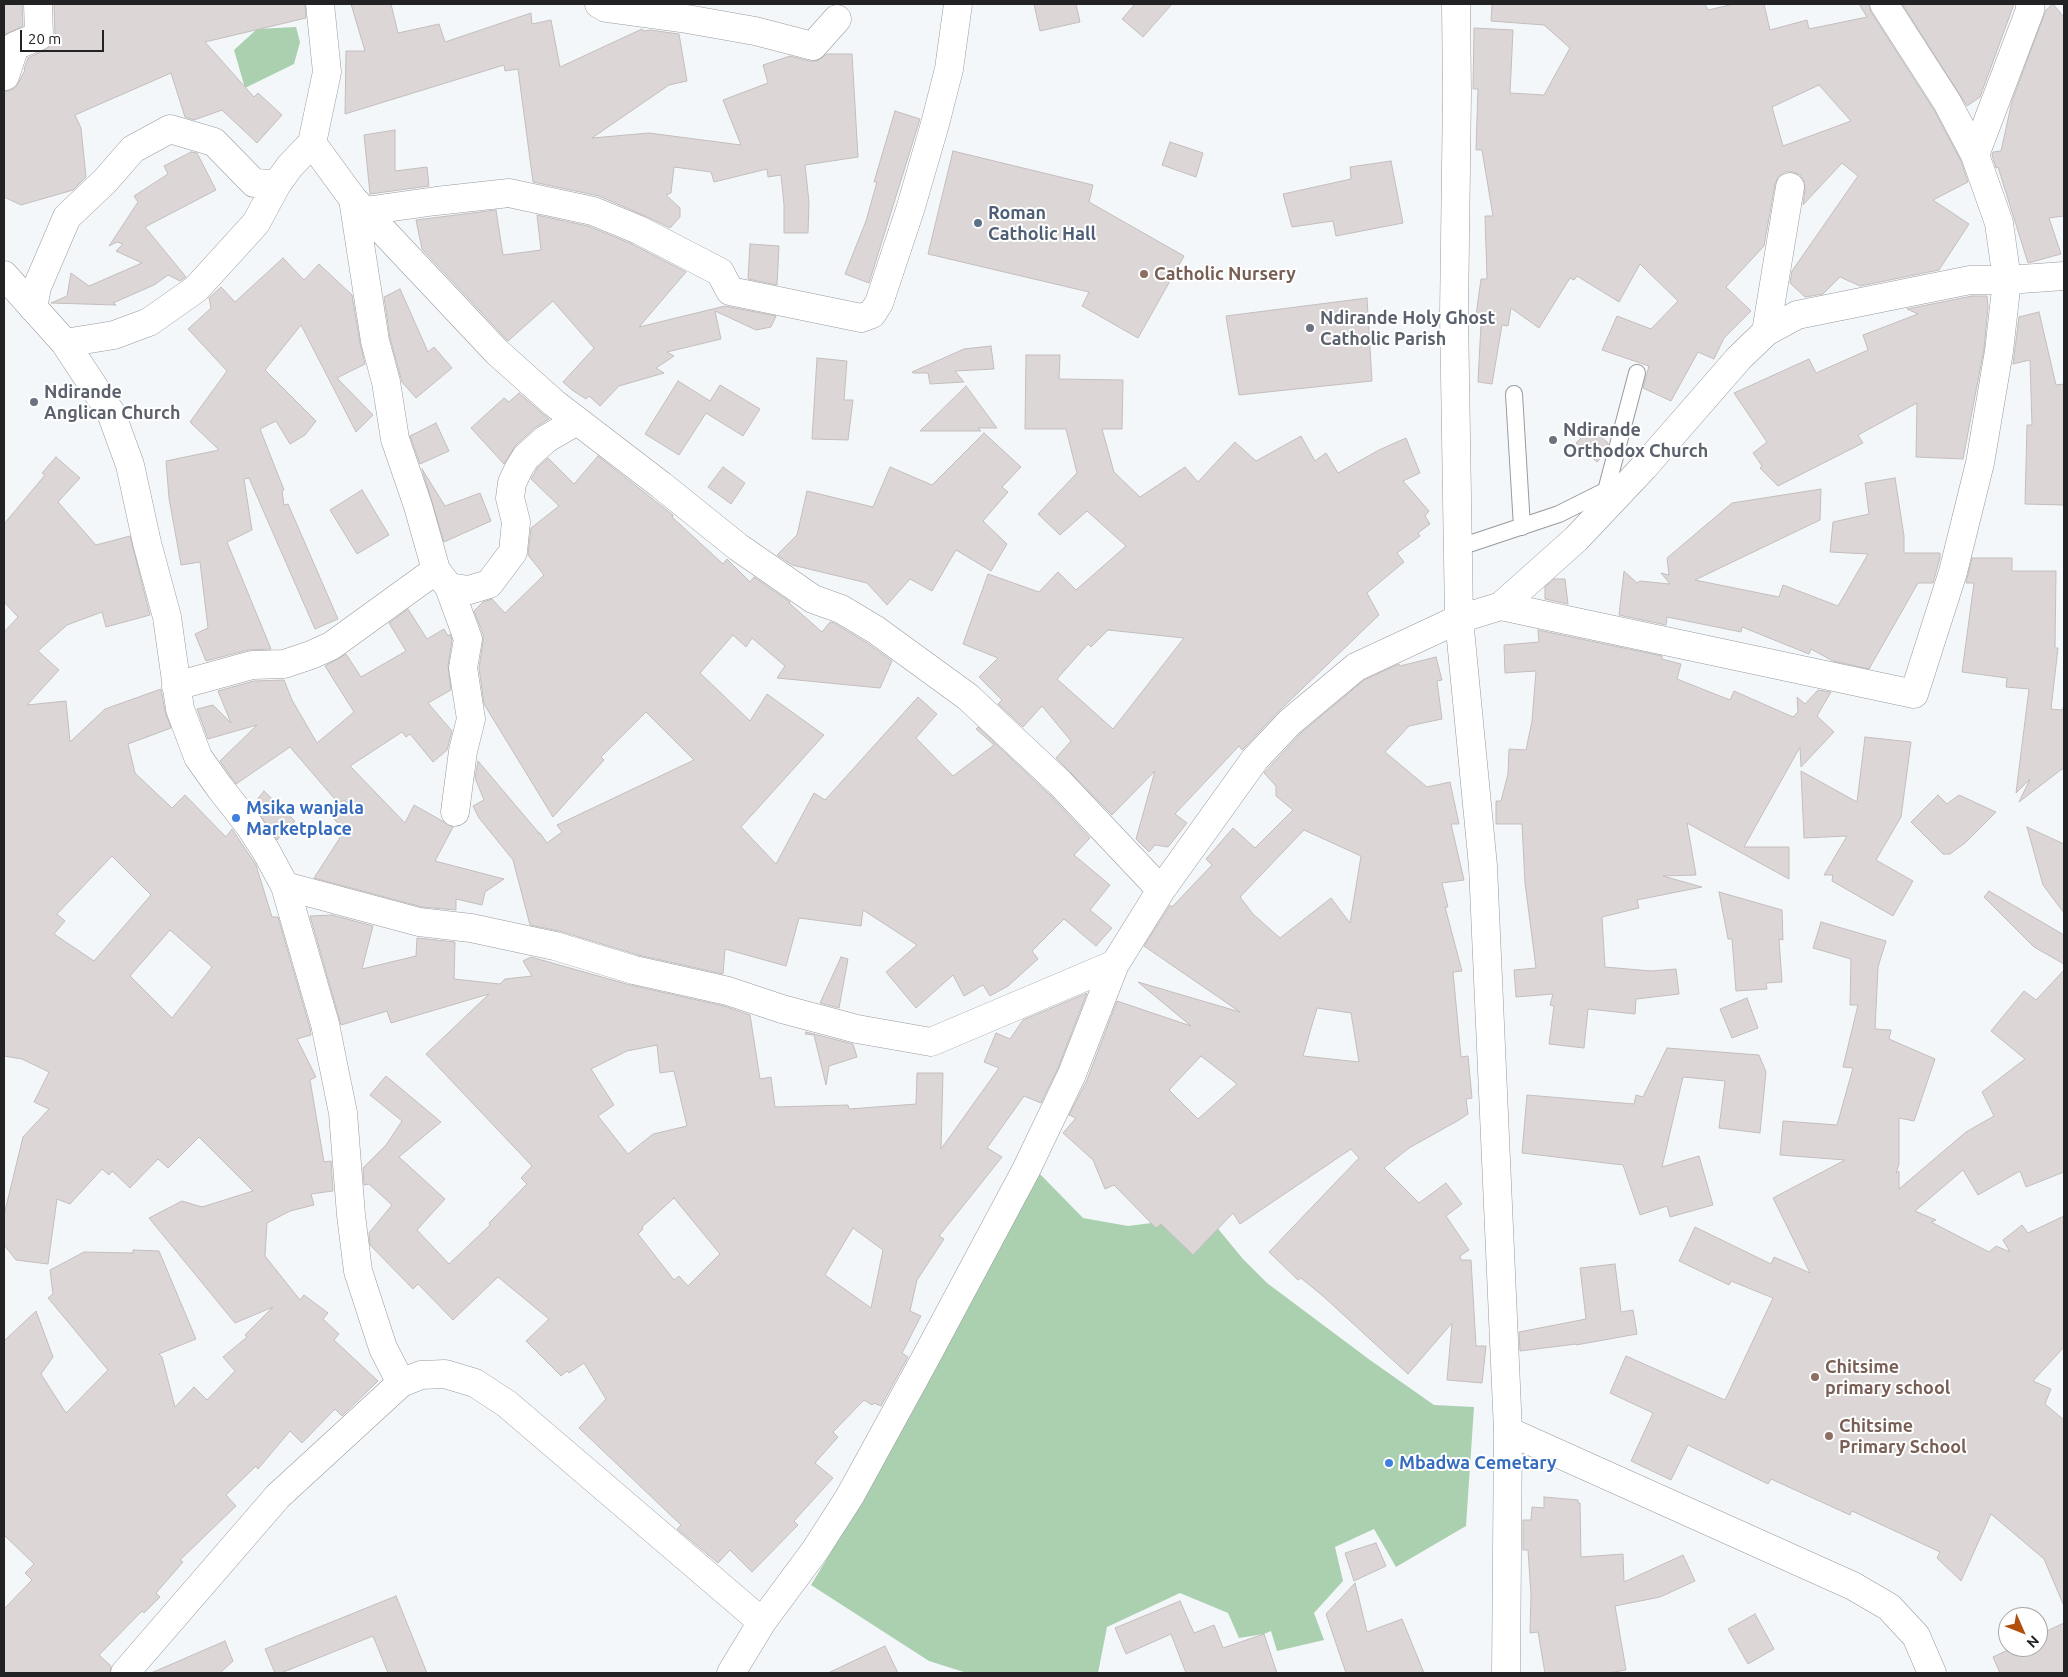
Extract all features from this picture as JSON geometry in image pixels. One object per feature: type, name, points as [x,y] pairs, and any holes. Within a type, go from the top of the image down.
[{"type":"street","points":[[5,76],[15,46],[39,36],[38,4]]},
{"type":"street","points":[[65,343],[114,335],[149,322],[196,289],[256,222],[277,184],[290,166],[312,143],[327,72],[320,4]]},
{"type":"street","points":[[599,4],[606,8],[726,26],[813,46],[837,19]]},
{"type":"street","points":[[359,205],[436,201],[509,193],[593,211],[639,230],[720,272],[730,291],[861,318],[872,314],[880,303],[913,200],[949,69],[958,4]]},
{"type":"street","points":[[1456,4],[1457,93],[1454,314],[1459,619],[1483,866],[1508,1431],[1506,1673]]},
{"type":"street","points":[[1501,606],[1914,694],[1953,572],[1980,463],[1999,351],[2007,280],[1999,223],[1975,155],[1947,102],[1884,4]]},
{"type":"street","points":[[1975,155],[2030,10],[2030,4]]},
{"type":"street","points":[[33,308],[37,287],[67,217],[105,181],[133,149],[170,129],[214,142],[254,183],[277,184]]},
{"type":"street","points":[[312,143],[359,205],[497,352],[554,403],[766,567],[813,599],[841,609],[876,630],[968,697],[1060,783],[1161,890]]},
{"type":"street","points":[[1766,332],[1790,187]]},
{"type":"street","points":[[359,205],[376,341],[386,382],[395,439],[442,579],[468,639],[463,668],[471,720],[463,751],[455,812]]},
{"type":"street","points":[[4,275],[65,343],[111,413],[130,465],[147,543],[167,617],[180,709],[198,757],[249,825],[285,886],[325,1024],[343,1113],[351,1215],[358,1271],[383,1348],[401,1383]]},
{"type":"street","points":[[731,1673],[762,1622],[816,1549],[850,1496],[1008,1205],[1072,1074],[1115,964],[1161,890],[1255,759],[1290,722],[1356,667],[1459,619],[1501,606],[1576,539],[1644,467],[1739,358],[1766,332],[1797,315],[1970,280],[2007,280],[2064,276]]},
{"type":"street","points":[[442,579],[468,590],[489,584],[513,552],[516,522],[510,498],[512,483],[519,468],[526,457],[546,439],[577,422]]},
{"type":"street","points":[[176,686],[252,665],[284,664],[311,655],[332,646],[442,579]]},
{"type":"street","points":[[285,886],[419,922],[470,928],[556,946],[634,970],[728,991],[782,1009],[848,1026],[931,1042],[1115,964]]},
{"type":"street","points":[[125,1673],[278,1496],[401,1383],[421,1375],[445,1374],[475,1383],[507,1404],[762,1622]]},
{"type":"street","points":[[1508,1431],[1853,1586],[1889,1607],[1916,1636],[1932,1673]]},
{"type":"lane","points":[[1457,548],[1559,514],[1606,489],[1637,373]]},
{"type":"lane","points":[[1514,394],[1522,527]]},
{"type":"green space","points":[[296,27],[300,42],[294,64],[245,88],[234,50],[257,29]]},
{"type":"green space","points":[[1039,1173],[1083,1218],[1128,1226],[1175,1220],[1210,1219],[1243,1259],[1267,1283],[1370,1360],[1434,1405],[1474,1407],[1466,1526],[1396,1567],[1374,1529],[1335,1547],[1343,1581],[1314,1613],[1324,1640],[1277,1651],[1271,1631],[1239,1638],[1228,1613],[1180,1593],[1107,1627],[1098,1673],[967,1673],[929,1661],[811,1585],[855,1512]]},
{"type":"building","points":[[4,4],[22,4],[23,26],[4,35]]},
{"type":"building","points":[[54,4],[305,4],[306,18],[205,42],[254,97],[258,93],[282,115],[257,143],[222,110],[194,120],[185,117],[171,73],[75,115],[81,128],[86,177],[73,190],[21,205],[4,197],[4,91],[9,91],[16,87],[25,70],[28,58],[45,50],[52,44],[55,36]]},
{"type":"building","points":[[351,4],[391,4],[398,33],[439,24],[445,42],[531,13],[532,24],[551,20],[560,67],[642,29],[643,31],[650,30],[679,34],[687,81],[669,85],[592,138],[649,133],[741,145],[723,100],[768,83],[763,65],[790,56],[817,61],[827,54],[852,54],[858,157],[805,165],[809,202],[808,233],[784,233],[781,175],[768,177],[767,169],[714,182],[711,172],[674,167],[671,193],[666,195],[680,208],[680,217],[670,228],[599,196],[533,182],[518,69],[505,71],[504,65],[345,114],[346,51],[365,51]]},
{"type":"building","points":[[1034,4],[1076,4],[1080,22],[1040,31]]},
{"type":"building","points":[[1135,4],[1172,4],[1143,37],[1122,19]]},
{"type":"building","points":[[1492,4],[1705,4],[1708,10],[1734,4],[1764,4],[1770,30],[1807,20],[1809,29],[1867,17],[1859,4],[1869,4],[1871,12],[1934,110],[1961,161],[1968,182],[1933,200],[1969,224],[1939,270],[1860,286],[1840,277],[1823,294],[1805,297],[1790,283],[1792,271],[1858,176],[1842,163],[1803,205],[1804,181],[1800,175],[1793,172],[1785,172],[1778,177],[1775,184],[1764,246],[1726,287],[1751,311],[1724,338],[1714,359],[1698,352],[1671,401],[1643,388],[1649,366],[1602,350],[1617,316],[1651,329],[1678,301],[1640,264],[1619,302],[1577,276],[1574,280],[1570,278],[1539,328],[1511,308],[1508,326],[1502,325],[1492,384],[1478,382],[1481,324],[1475,323],[1481,279],[1487,279],[1485,216],[1493,216],[1482,150],[1476,150],[1478,89],[1473,89],[1474,28],[1513,30],[1510,93],[1544,95],[1570,48],[1544,25],[1491,21]],"holes":[[[1819,85],[1851,121],[1783,146],[1772,107]]]},
{"type":"building","points":[[1902,4],[2014,4],[1980,97],[1967,106]]},
{"type":"building","points":[[2053,4],[2064,17],[2064,216],[2049,218],[2061,254],[2028,263],[1998,167],[1996,168],[1992,155],[1993,152],[2001,151],[2012,101],[2046,10]]},
{"type":"building","points":[[895,111],[920,119],[869,283],[845,274],[866,221],[877,182],[874,182]]},
{"type":"building","points":[[395,130],[395,171],[427,167],[429,186],[370,194],[364,135]]},
{"type":"building","points":[[1170,142],[1203,153],[1196,177],[1162,165]]},
{"type":"building","points":[[953,151],[1093,185],[1089,202],[1184,256],[1138,338],[1082,306],[1089,292],[928,254]]},
{"type":"building","points":[[191,152],[197,153],[216,190],[145,227],[186,277],[180,281],[168,275],[154,285],[113,303],[116,305],[51,303],[67,296],[71,273],[89,286],[142,263],[116,251],[123,244],[117,242],[109,246],[138,202],[134,196],[168,174],[164,166]]},
{"type":"building","points":[[1391,161],[1403,223],[1336,236],[1333,221],[1292,227],[1283,194],[1351,179],[1350,167]]},
{"type":"building","points":[[496,210],[503,255],[541,250],[537,215],[588,226],[632,244],[686,272],[639,327],[725,306],[776,316],[771,327],[756,330],[715,311],[721,339],[667,352],[674,356],[656,368],[664,373],[619,386],[600,406],[589,396],[586,399],[563,382],[594,348],[553,301],[508,341],[422,249],[416,220]]},
{"type":"building","points":[[750,244],[779,246],[777,285],[748,279]]},
{"type":"building","points":[[283,258],[304,280],[319,264],[352,295],[365,364],[337,378],[373,415],[356,432],[301,325],[265,370],[316,421],[305,435],[290,444],[276,421],[260,429],[284,490],[282,491],[284,505],[288,504],[338,619],[315,629],[249,478],[244,479],[252,530],[227,542],[271,649],[248,650],[206,661],[195,634],[208,628],[200,562],[181,565],[169,498],[166,461],[219,450],[190,422],[227,371],[188,329],[211,308],[209,298],[221,287],[235,302]]},
{"type":"building","points":[[400,289],[428,352],[434,347],[452,368],[416,398],[402,382],[390,338],[384,297]]},
{"type":"building","points":[[1972,296],[1987,296],[1988,307],[1984,349],[1963,459],[1916,457],[1917,403],[1858,435],[1863,443],[1778,486],[1760,468],[1762,466],[1753,453],[1767,442],[1734,393],[1809,359],[1816,373],[1868,350],[1863,335],[1918,314],[1907,309]]},
{"type":"building","points":[[1367,298],[1372,381],[1239,395],[1226,316]]},
{"type":"building","points":[[2039,312],[2056,385],[2064,384],[2064,505],[2025,504],[2027,425],[2032,425],[2030,360],[2013,364],[2019,317]]},
{"type":"building","points":[[991,346],[994,369],[955,371],[964,382],[930,384],[928,373],[912,372],[964,349]]},
{"type":"building","points":[[1026,355],[1060,355],[1059,379],[1123,380],[1122,429],[1102,429],[1114,472],[1140,497],[1185,467],[1198,482],[1235,442],[1256,461],[1301,436],[1315,461],[1326,453],[1338,473],[1379,450],[1406,438],[1420,473],[1403,481],[1429,511],[1425,516],[1430,524],[1418,533],[1420,536],[1397,553],[1404,562],[1367,593],[1379,615],[1279,711],[1242,750],[1239,746],[1175,814],[1187,823],[1168,847],[1155,845],[1149,852],[1136,839],[1155,771],[1112,815],[1056,758],[1071,741],[1042,706],[1023,727],[998,704],[1002,700],[979,677],[998,658],[963,644],[988,574],[1039,592],[1058,572],[1076,590],[1126,546],[1087,511],[1060,535],[1038,514],[1077,473],[1066,429],[1025,429]],"holes":[[[1108,630],[1184,638],[1113,729],[1057,679],[1088,644],[1091,647]]]},
{"type":"building","points":[[817,358],[847,361],[844,400],[853,400],[848,440],[812,439]]},
{"type":"building","points":[[678,381],[710,401],[720,385],[760,409],[743,436],[706,413],[679,455],[645,434]]},
{"type":"building","points":[[966,386],[997,428],[978,428],[981,431],[920,431]]},
{"type":"building","points":[[519,393],[549,419],[536,427],[516,445],[504,464],[471,428],[504,398],[509,402]]},
{"type":"building","points":[[436,423],[449,451],[420,464],[410,436]]},
{"type":"building","points":[[1591,428],[1608,443],[1606,453],[1597,462],[1576,443]]},
{"type":"building","points":[[984,433],[1021,467],[1002,487],[1008,492],[983,521],[1007,544],[991,571],[956,550],[932,591],[910,579],[887,605],[867,583],[792,565],[777,555],[797,535],[807,491],[873,507],[890,467],[932,485]]},
{"type":"building","points":[[598,456],[673,515],[672,517],[723,564],[727,559],[750,582],[754,577],[790,602],[822,632],[830,622],[834,623],[892,661],[880,688],[777,678],[785,666],[752,638],[746,647],[733,635],[700,673],[750,721],[767,694],[824,735],[741,827],[776,864],[814,793],[825,800],[918,697],[937,714],[916,738],[953,776],[994,745],[976,729],[978,727],[1049,794],[1090,838],[1074,855],[1110,885],[1090,910],[1112,928],[1096,946],[1064,919],[1032,951],[1038,959],[1008,986],[990,996],[983,985],[964,996],[953,975],[916,1008],[886,972],[917,945],[863,910],[861,926],[799,918],[786,966],[725,949],[723,974],[638,955],[559,931],[530,925],[513,860],[479,818],[473,806],[484,800],[475,778],[478,761],[547,843],[562,832],[557,825],[694,760],[646,712],[601,757],[604,760],[553,817],[484,704],[479,668],[483,634],[474,611],[483,602],[492,599],[505,613],[544,575],[528,555],[531,528],[559,506],[531,479],[538,467],[548,458],[574,484]]},
{"type":"building","points":[[56,457],[80,478],[58,502],[96,545],[130,536],[150,615],[106,627],[102,612],[67,625],[38,651],[59,670],[27,705],[66,701],[70,742],[105,709],[161,689],[165,711],[171,728],[128,744],[135,773],[172,808],[185,795],[226,837],[232,829],[256,865],[272,917],[278,917],[310,1028],[311,1035],[297,1039],[316,1077],[310,1080],[324,1162],[331,1161],[333,1191],[311,1194],[314,1205],[290,1211],[267,1223],[265,1256],[300,1300],[304,1295],[328,1313],[323,1319],[339,1334],[334,1340],[378,1381],[342,1416],[335,1409],[302,1443],[290,1431],[258,1469],[256,1466],[226,1495],[236,1506],[180,1560],[183,1562],[156,1593],[160,1597],[144,1613],[142,1611],[99,1655],[111,1666],[110,1673],[4,1673],[4,1609],[32,1580],[25,1573],[34,1564],[4,1535],[4,1341],[36,1311],[53,1357],[41,1374],[66,1413],[108,1370],[48,1298],[53,1294],[50,1270],[84,1252],[133,1253],[133,1250],[159,1251],[196,1339],[159,1354],[162,1357],[175,1407],[194,1387],[207,1400],[235,1371],[223,1357],[247,1337],[245,1335],[273,1307],[235,1323],[149,1218],[182,1201],[202,1207],[253,1191],[199,1137],[168,1168],[158,1159],[130,1188],[112,1171],[109,1175],[102,1169],[70,1204],[57,1199],[48,1264],[16,1260],[4,1245],[4,1215],[23,1137],[49,1109],[34,1102],[49,1072],[22,1059],[4,1056],[4,632],[18,617],[4,602],[4,524],[45,475],[42,473]],"holes":[[[112,856],[151,895],[94,961],[54,934],[65,921],[57,914]],[[170,930],[212,967],[172,1018],[130,976]]]},
{"type":"building","points":[[723,467],[745,483],[731,504],[708,487]]},
{"type":"building","points":[[422,469],[445,506],[480,493],[491,521],[444,542]]},
{"type":"building","points":[[1895,478],[1904,536],[1904,553],[1940,553],[1940,558],[1933,583],[1918,583],[1869,669],[1833,661],[1811,649],[1809,654],[1742,627],[1741,632],[1667,617],[1666,625],[1619,615],[1624,571],[1637,583],[1640,581],[1670,584],[1661,573],[1669,575],[1667,558],[1732,503],[1821,489],[1820,520],[1695,580],[1779,597],[1783,585],[1838,606],[1868,554],[1830,552],[1833,522],[1869,514],[1865,483]]},
{"type":"building","points":[[362,490],[389,535],[357,554],[330,510]]},
{"type":"building","points":[[1972,558],[2012,558],[2012,571],[2056,571],[2055,648],[2058,648],[2051,709],[2062,710],[2064,706],[2064,771],[2062,769],[2019,802],[2030,779],[2016,793],[2029,689],[2006,687],[2007,678],[1962,672],[1974,583],[1966,583]]},
{"type":"building","points":[[1554,579],[1565,579],[1568,604],[1545,599],[1545,587]]},
{"type":"building","points":[[408,609],[427,639],[444,629],[448,636],[450,634],[452,640],[448,666],[451,690],[428,703],[452,731],[447,750],[433,762],[410,734],[406,737],[402,732],[350,766],[405,823],[414,805],[453,827],[435,861],[504,879],[485,892],[482,905],[456,899],[456,910],[422,907],[314,878],[345,830],[333,818],[347,803],[344,800],[339,804],[290,747],[236,784],[220,761],[257,725],[208,739],[197,709],[213,705],[231,723],[218,691],[254,681],[284,680],[292,700],[317,743],[354,712],[325,666],[346,654],[361,677],[406,651],[389,623]]},
{"type":"building","points":[[1538,630],[1662,656],[1662,659],[1681,664],[1677,679],[1730,700],[1734,691],[1793,717],[1798,712],[1797,697],[1805,704],[1818,690],[1831,692],[1817,716],[1834,732],[1801,767],[1800,747],[1744,847],[1789,847],[1789,879],[1687,823],[1696,875],[1663,876],[1702,887],[1637,900],[1639,908],[1602,917],[1605,967],[1651,971],[1676,969],[1679,994],[1636,999],[1635,1014],[1588,1009],[1584,1048],[1549,1044],[1554,1006],[1550,1005],[1553,994],[1516,997],[1514,970],[1536,968],[1525,883],[1522,824],[1496,824],[1496,801],[1501,801],[1508,774],[1509,749],[1526,750],[1532,721],[1536,671],[1505,673],[1504,645],[1539,642]]},
{"type":"building","points":[[1436,657],[1442,680],[1437,681],[1442,719],[1409,726],[1385,752],[1427,787],[1450,782],[1459,824],[1451,824],[1464,880],[1442,883],[1448,907],[1445,907],[1462,971],[1453,972],[1461,1057],[1468,1056],[1472,1098],[1466,1099],[1468,1114],[1409,1148],[1384,1168],[1419,1203],[1446,1183],[1462,1204],[1446,1216],[1469,1250],[1460,1256],[1461,1260],[1471,1260],[1476,1346],[1486,1346],[1482,1383],[1447,1380],[1452,1323],[1408,1374],[1324,1297],[1301,1278],[1298,1280],[1269,1252],[1359,1158],[1351,1149],[1240,1224],[1233,1213],[1193,1255],[1161,1224],[1156,1228],[1114,1185],[1105,1189],[1093,1160],[1063,1133],[1076,1118],[1069,1115],[1087,1080],[1117,1001],[1191,1026],[1138,982],[1240,1012],[1144,946],[1170,905],[1172,907],[1212,865],[1206,859],[1233,828],[1255,848],[1293,810],[1276,796],[1276,786],[1264,773],[1301,733],[1364,680],[1399,664],[1400,666]],"holes":[[[1304,830],[1361,856],[1350,923],[1331,898],[1280,938],[1253,914],[1240,897]],[[1317,1008],[1351,1013],[1359,1062],[1303,1056]],[[1201,1056],[1237,1084],[1198,1119],[1169,1090]]]},
{"type":"building","points":[[1865,737],[1911,742],[1901,817],[1876,860],[1913,881],[1893,916],[1832,881],[1833,875],[1824,875],[1847,836],[1804,838],[1801,771],[1857,802]]},
{"type":"building","points":[[264,791],[295,821],[277,840],[253,805]]},
{"type":"building","points":[[1938,795],[1947,804],[1959,795],[1996,812],[1965,843],[1950,854],[1943,854],[1911,822]]},
{"type":"building","points":[[2027,827],[2064,844],[2064,913],[2043,885]]},
{"type":"building","points":[[1989,891],[2064,935],[2064,964],[2034,947],[1984,897]]},
{"type":"building","points":[[1719,892],[1782,910],[1783,940],[1779,939],[1782,982],[1766,983],[1767,989],[1736,991],[1732,939],[1728,939]]},
{"type":"building","points":[[332,915],[373,926],[362,969],[416,956],[417,938],[455,942],[454,979],[500,984],[505,979],[532,976],[523,961],[531,957],[630,985],[724,1006],[750,1015],[760,1079],[771,1077],[775,1107],[848,1105],[849,1109],[916,1104],[917,1073],[943,1073],[941,1149],[999,1068],[984,1062],[996,1033],[1010,1039],[1023,1020],[1087,993],[1058,1068],[1041,1103],[1024,1096],[987,1148],[1002,1157],[939,1236],[944,1239],[917,1280],[910,1311],[921,1316],[902,1353],[908,1357],[881,1406],[874,1403],[872,1405],[864,1400],[833,1432],[838,1437],[815,1463],[833,1478],[794,1521],[798,1525],[752,1572],[730,1550],[718,1563],[677,1529],[681,1525],[579,1428],[606,1399],[584,1363],[561,1376],[526,1341],[549,1319],[498,1277],[453,1320],[418,1284],[413,1289],[370,1245],[369,1233],[392,1205],[369,1184],[364,1185],[363,1168],[386,1145],[402,1121],[370,1095],[386,1076],[441,1122],[399,1157],[445,1199],[417,1230],[449,1264],[490,1225],[489,1223],[527,1184],[521,1178],[532,1166],[426,1054],[489,994],[391,1023],[387,1011],[341,1025],[310,916]],"holes":[[[657,1045],[660,1073],[674,1071],[687,1126],[653,1134],[628,1154],[598,1116],[614,1105],[591,1069],[627,1051]],[[674,1198],[720,1254],[688,1286],[679,1276],[674,1280],[638,1234],[643,1229],[642,1227]],[[853,1228],[883,1250],[871,1308],[825,1275]]]},
{"type":"building","points":[[1821,922],[1886,941],[1878,967],[1875,1029],[1891,1030],[1889,1039],[1935,1059],[1914,1121],[1899,1118],[1899,1164],[1896,1173],[1899,1171],[1899,1189],[1966,1132],[1994,1116],[1982,1092],[2025,1059],[1991,1031],[2024,991],[2036,1000],[2064,970],[2064,1172],[2026,1187],[2020,1171],[1978,1195],[1963,1170],[1915,1211],[1936,1220],[1931,1222],[1989,1252],[1996,1246],[2010,1252],[2003,1240],[2022,1225],[2028,1233],[2064,1216],[2064,1347],[2033,1381],[2051,1389],[2045,1404],[2064,1420],[2064,1606],[2044,1559],[1991,1514],[1961,1581],[1937,1558],[1940,1552],[1852,1511],[1850,1515],[1771,1479],[1768,1484],[1688,1445],[1671,1480],[1631,1461],[1653,1413],[1610,1393],[1626,1356],[1725,1400],[1773,1298],[1731,1281],[1729,1285],[1679,1261],[1695,1227],[1771,1264],[1774,1257],[1810,1273],[1773,1198],[1845,1160],[1780,1155],[1783,1121],[1837,1125],[1853,1068],[1843,1067],[1858,1005],[1850,1005],[1851,959],[1813,948]]},
{"type":"building","points":[[841,957],[848,959],[839,1008],[820,1003]]},
{"type":"building","points":[[1747,998],[1758,1028],[1732,1038],[1720,1009]]},
{"type":"building","points":[[806,1032],[853,1044],[857,1057],[829,1066],[826,1085],[814,1035],[805,1034]]},
{"type":"building","points":[[1667,1048],[1759,1055],[1766,1072],[1760,1133],[1719,1128],[1725,1081],[1683,1077],[1662,1167],[1699,1156],[1713,1205],[1670,1217],[1667,1206],[1640,1215],[1623,1165],[1522,1153],[1527,1095],[1634,1104],[1636,1095],[1643,1097]]},
{"type":"building","points":[[1615,1264],[1621,1312],[1633,1310],[1637,1334],[1576,1345],[1520,1351],[1519,1332],[1586,1319],[1580,1268]]},
{"type":"building","points":[[1544,1497],[1578,1500],[1578,1503],[1580,1503],[1581,1557],[1623,1554],[1624,1582],[1683,1555],[1695,1581],[1660,1597],[1615,1606],[1626,1670],[1608,1673],[1545,1673],[1538,1632],[1530,1633],[1531,1595],[1528,1550],[1523,1550],[1523,1520],[1531,1520],[1532,1507],[1544,1508]]},
{"type":"building","points":[[1376,1543],[1386,1566],[1354,1581],[1345,1553]]},
{"type":"building","points":[[1355,1583],[1367,1632],[1402,1619],[1424,1673],[1346,1673],[1326,1614]]},
{"type":"building","points":[[396,1596],[427,1673],[388,1673],[373,1636],[281,1673],[275,1673],[265,1649]]},
{"type":"building","points":[[1180,1601],[1194,1633],[1214,1625],[1223,1648],[1264,1634],[1277,1673],[1186,1673],[1171,1634],[1126,1654],[1115,1628]]},
{"type":"building","points":[[1755,1614],[1774,1649],[1748,1664],[1728,1629]]},
{"type":"building","points":[[2064,1623],[2064,1673],[2000,1673],[1993,1657],[1998,1655],[1998,1657],[2048,1657],[2048,1630]]},
{"type":"building","points":[[225,1641],[233,1661],[220,1673],[151,1673]]},
{"type":"building","points":[[885,1646],[898,1673],[828,1673]]},
{"type":"place","name":"Roman Catholic Hall","points":[[978,223]]},
{"type":"place","name":"Catholic Nursery","points":[[1144,274]]},
{"type":"place","name":"Ndirande Holy Ghost Catholic Parish","points":[[1310,328]]},
{"type":"place","name":"Ndirande Anglican Church","points":[[34,402]]},
{"type":"place","name":"Ndirande Orthodox Church","points":[[1553,440]]},
{"type":"place","name":"Msika wanjala Marketplace","points":[[236,818]]},
{"type":"place","name":"Chitsime primary school","points":[[1815,1377]]},
{"type":"place","name":"Chitsime Primary School","points":[[1829,1436]]},
{"type":"place","name":"Mbadwa Cemetary","points":[[1389,1463]]}]
